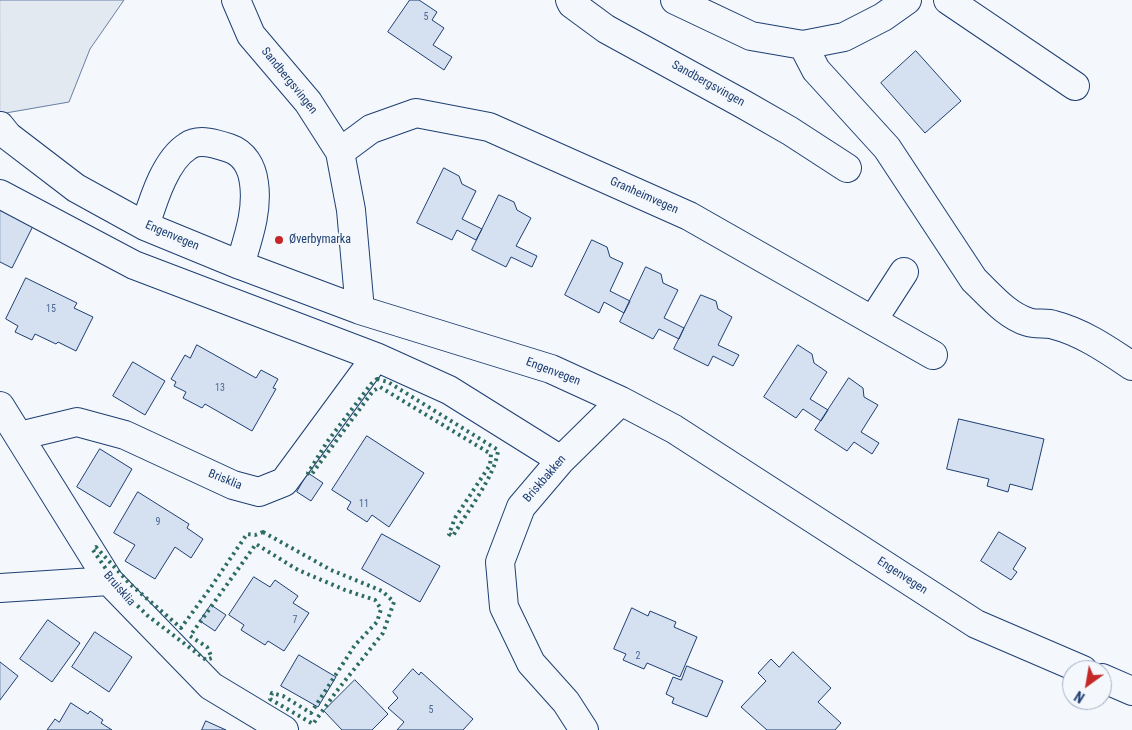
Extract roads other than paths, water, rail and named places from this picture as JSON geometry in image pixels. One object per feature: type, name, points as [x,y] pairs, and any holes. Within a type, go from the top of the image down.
[{"type":"street","name":"Sandbergsvingen","points":[[236,0],[251,35],[308,102],[340,152],[351,210],[360,310]]},
{"type":"street","name":"Sandbergsvingen","points":[[570,0],[572,4],[606,29],[790,131],[847,168]]},
{"type":"street","points":[[675,0],[751,36],[803,46],[844,37],[883,17],[907,0]]},
{"type":"street","points":[[948,0],[1074,86]]},
{"type":"street","points":[[803,46],[816,70],[887,148],[974,280],[1004,310],[1028,323],[1052,324],[1075,331],[1132,366]]},
{"type":"street","name":"Granheimvegen","points":[[340,152],[371,129],[416,114],[489,127],[689,216],[933,355]]},
{"type":"street","name":"Engenvegen","points":[[3,136],[76,188],[145,226],[240,265],[360,310],[551,369],[622,401],[674,429],[976,624],[1062,661]]},
{"type":"street","points":[[145,226],[157,188],[176,157],[189,145],[210,142],[233,149],[247,160],[254,182],[254,216],[240,265]]},
{"type":"street","points":[[0,194],[134,265],[376,356],[449,390],[560,460]]},
{"type":"street","points":[[873,320],[904,272]]},
{"type":"street","name":"Brisklia","points":[[19,436],[77,422],[125,435],[233,486],[259,492],[284,482],[376,356]]},
{"type":"street","name":"Briskbakken","points":[[584,730],[566,702],[531,663],[504,607],[500,562],[521,507],[560,460],[622,401]]},
{"type":"street","name":"Bruisklia","points":[[0,406],[109,581],[211,686],[284,730]]},
{"type":"street","points":[[0,588],[109,581]]},
{"type":"street","points":[[1112,682],[1132,691]]},
{"type":"place","name":"Øverbymarka","points":[[279,240]]}]
